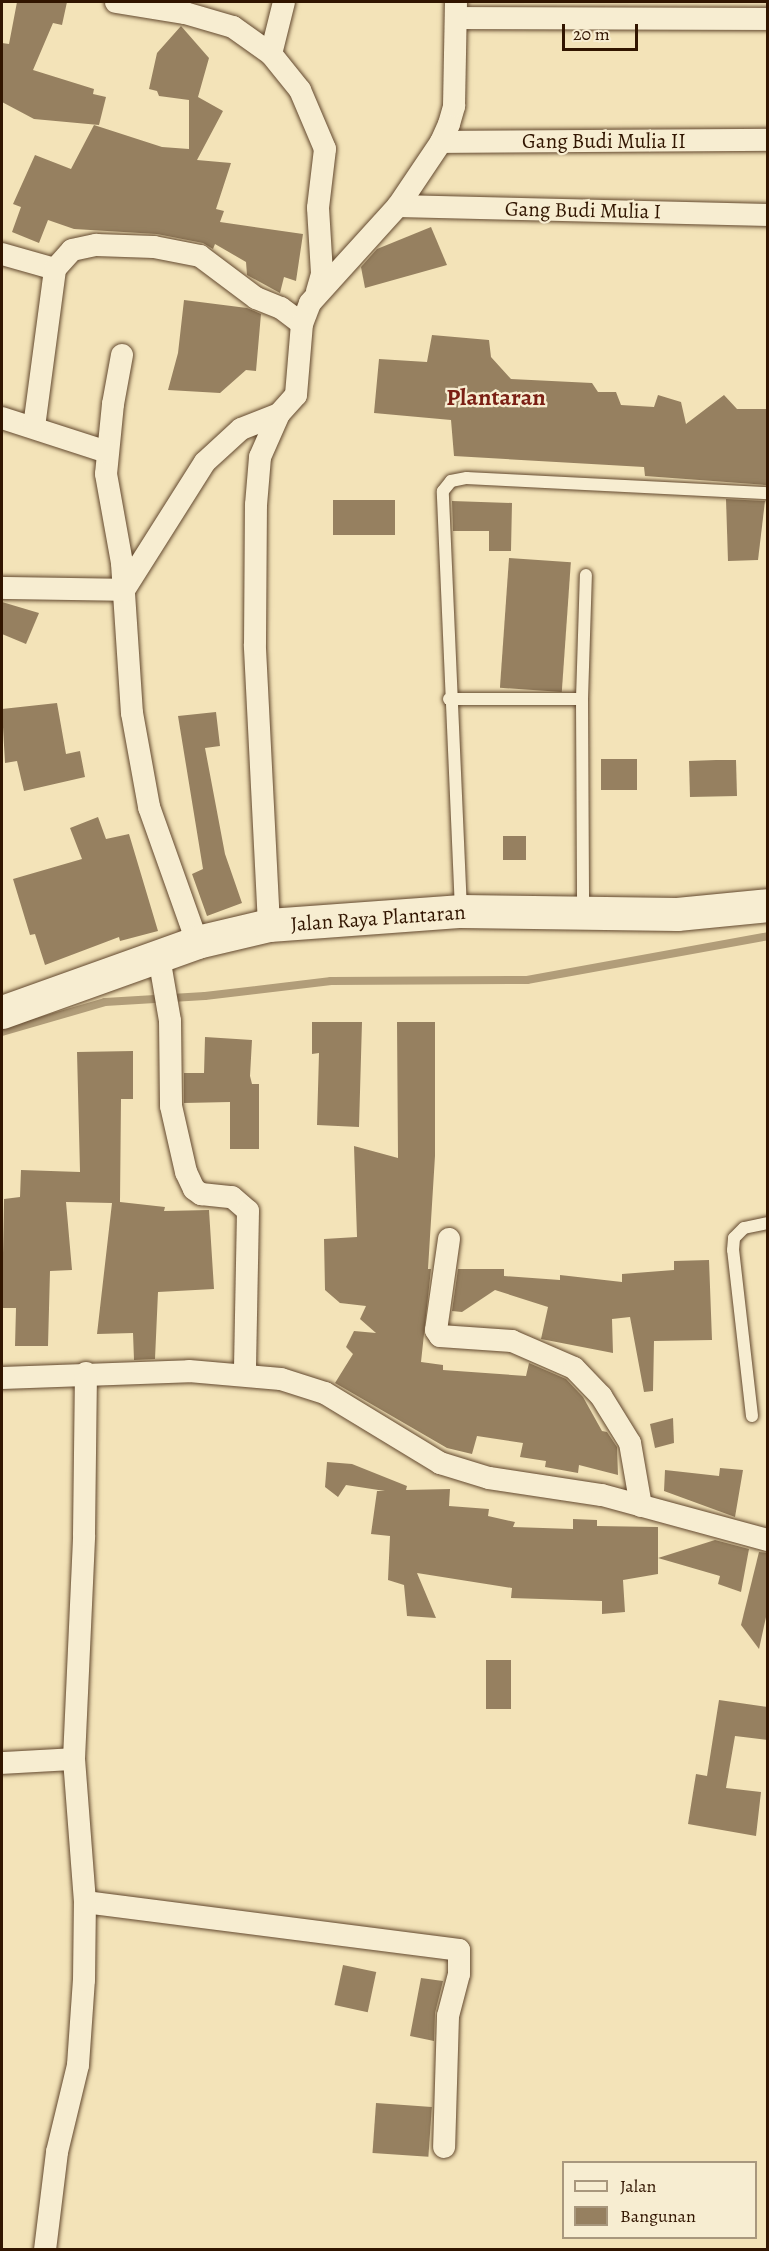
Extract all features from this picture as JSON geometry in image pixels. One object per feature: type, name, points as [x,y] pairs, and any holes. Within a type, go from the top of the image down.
[{"type":"main road","name":"Jalan Raya Plantaran","points":[[2,1012],[197,942],[269,925],[461,911],[677,914],[768,905]]},
{"type":"street","points":[[116,2],[186,7],[233,27],[271,54],[312,109],[326,149],[318,208],[322,274],[302,324],[296,395],[279,414],[260,457],[256,505],[255,644],[269,925]]},
{"type":"street","points":[[271,54],[284,2]]},
{"type":"street","points":[[316,293],[398,206],[441,142],[454,106],[456,10],[768,19]]},
{"type":"street","name":"Gang Budi Mulia II","points":[[441,142],[768,140]]},
{"type":"street","name":"Gang Budi Mulia I","points":[[398,206],[768,215]]},
{"type":"street","points":[[34,427],[55,269],[62,256],[84,247],[171,249],[200,256],[256,298],[281,308],[302,324]]},
{"type":"street","points":[[2,254],[55,269]]},
{"type":"street","points":[[122,356],[107,452],[109,498],[124,590],[130,699],[145,791],[197,942]]},
{"type":"street","points":[[124,590],[206,462],[241,429],[279,414]]},
{"type":"street","points":[[2,418],[107,452]]},
{"type":"street","points":[[2,588],[124,590]]},
{"type":"street","points":[[159,957],[171,1022],[171,1106],[186,1172],[201,1194],[232,1197],[242,1202],[248,1211],[245,1373]]},
{"type":"street","points":[[449,1239],[436,1330],[440,1335],[513,1341],[574,1368],[601,1396],[630,1443],[640,1506]]},
{"type":"street","points":[[45,2250],[57,2152],[78,2065],[85,1902],[74,1759],[84,1535],[86,1373]]},
{"type":"street","points":[[2,1378],[86,1373],[245,1373],[281,1378],[326,1393],[440,1463],[489,1478],[602,1495],[768,1540]]},
{"type":"street","points":[[2,1763],[74,1759]]},
{"type":"street","points":[[85,1902],[459,1950],[459,1974],[448,2016],[444,2147]]},
{"type":"lane","points":[[461,911],[440,502],[443,491],[451,482],[467,478],[768,494]]},
{"type":"lane","points":[[583,913],[582,699],[586,576]]},
{"type":"lane","points":[[449,699],[582,699]]},
{"type":"lane","points":[[752,1416],[733,1250],[734,1238],[744,1228],[768,1223]]},
{"type":"building","points":[[17,2],[67,2],[62,25],[53,23],[33,70],[94,89],[93,94],[106,97],[99,125],[34,119],[2,102],[2,43],[9,44]]},
{"type":"building","points":[[181,26],[209,58],[198,97],[223,111],[197,160],[231,163],[216,209],[224,211],[220,222],[303,234],[296,281],[284,277],[280,293],[247,275],[246,262],[215,244],[213,249],[203,243],[157,234],[74,229],[48,220],[39,243],[12,232],[21,207],[13,204],[35,155],[71,169],[94,125],[162,147],[189,149],[189,100],[159,96],[157,91],[149,89],[157,53]]},
{"type":"building","points":[[431,227],[447,265],[365,288],[361,267],[377,249]]},
{"type":"building","points":[[184,300],[247,308],[261,314],[256,371],[246,370],[220,393],[168,390],[178,353]]},
{"type":"building","points":[[432,335],[489,340],[491,357],[511,379],[592,383],[598,392],[616,392],[621,405],[654,407],[658,395],[681,402],[686,424],[724,395],[737,409],[768,409],[767,485],[645,476],[644,467],[454,456],[451,420],[374,413],[379,359],[427,362]]},
{"type":"building","points":[[726,499],[765,501],[758,560],[728,561]]},
{"type":"building","points":[[333,500],[395,500],[395,535],[333,535]]},
{"type":"building","points":[[452,501],[512,503],[511,551],[489,551],[489,531],[453,531]]},
{"type":"building","points":[[509,558],[571,562],[562,692],[500,688]]},
{"type":"building","points":[[2,602],[39,613],[26,644],[2,634]]},
{"type":"building","points":[[57,703],[66,754],[80,751],[85,777],[24,791],[17,761],[5,763],[2,709]]},
{"type":"building","points":[[216,712],[220,746],[205,748],[225,854],[242,903],[207,916],[192,874],[203,869],[178,716]]},
{"type":"building","points":[[601,759],[637,759],[637,790],[601,790]]},
{"type":"building","points":[[736,760],[737,796],[690,797],[689,761]]},
{"type":"building","points":[[98,817],[106,839],[129,834],[158,931],[120,941],[119,937],[45,965],[35,934],[30,935],[13,879],[82,859],[70,828]]},
{"type":"building","points":[[503,836],[526,836],[526,860],[503,860]]},
{"type":"building","points":[[312,1022],[362,1022],[359,1127],[317,1125],[319,1053],[312,1054]]},
{"type":"building","points":[[397,1022],[435,1022],[435,1156],[428,1269],[431,1269],[421,1362],[443,1365],[443,1370],[526,1376],[529,1363],[566,1379],[583,1397],[602,1431],[607,1432],[617,1447],[618,1475],[579,1465],[578,1473],[545,1467],[546,1461],[520,1457],[523,1443],[477,1436],[472,1454],[447,1448],[335,1383],[353,1354],[346,1347],[354,1331],[376,1333],[360,1319],[366,1306],[340,1303],[325,1290],[324,1239],[357,1237],[354,1146],[398,1158]]},
{"type":"building","points":[[205,1037],[252,1040],[250,1076],[252,1084],[259,1084],[259,1149],[230,1149],[230,1102],[184,1103],[184,1073],[204,1073]]},
{"type":"building","points":[[133,1051],[133,1099],[121,1099],[120,1202],[165,1207],[164,1211],[209,1210],[214,1289],[158,1292],[155,1359],[134,1360],[133,1333],[97,1334],[112,1203],[66,1202],[72,1270],[50,1271],[48,1346],[15,1346],[16,1308],[2,1308],[4,1199],[20,1197],[21,1170],[80,1172],[77,1052]]},
{"type":"building","points":[[709,1260],[712,1340],[654,1341],[653,1391],[644,1392],[630,1317],[612,1319],[613,1353],[541,1339],[548,1307],[495,1290],[462,1312],[452,1311],[458,1269],[504,1269],[504,1276],[560,1280],[560,1275],[622,1282],[622,1274],[674,1270],[674,1261]]},
{"type":"building","points":[[673,1418],[674,1443],[655,1448],[650,1424]]},
{"type":"building","points":[[327,1462],[352,1464],[407,1486],[406,1490],[450,1489],[449,1506],[489,1509],[488,1516],[515,1522],[513,1527],[573,1529],[573,1519],[597,1520],[597,1526],[658,1527],[658,1574],[623,1580],[625,1612],[602,1614],[602,1601],[511,1598],[512,1588],[417,1573],[436,1618],[407,1616],[404,1585],[388,1580],[390,1536],[371,1534],[377,1491],[385,1491],[346,1485],[338,1497],[325,1487]]},
{"type":"building","points":[[720,1468],[743,1470],[735,1517],[664,1491],[665,1470],[719,1476]]},
{"type":"building","points":[[715,1540],[749,1549],[741,1592],[718,1584],[720,1576],[658,1558]]},
{"type":"building","points":[[759,1552],[768,1553],[768,1608],[759,1649],[741,1625]]},
{"type":"building","points":[[486,1660],[511,1660],[511,1709],[486,1709]]},
{"type":"building","points":[[719,1700],[768,1707],[768,1740],[735,1736],[726,1788],[761,1792],[756,1836],[688,1824],[696,1774],[707,1776]]},
{"type":"building","points":[[343,1965],[376,1972],[368,2012],[334,2005]]},
{"type":"building","points":[[421,1978],[443,1981],[435,2013],[434,2041],[410,2036]]},
{"type":"building","points":[[376,2103],[432,2107],[428,2157],[373,2153]]},
{"type":"waterway","points":[[2,1032],[105,1002],[205,996],[331,981],[527,980],[768,936]]},
{"type":"district","name":"Plantaran","points":[[496,398]]}]
